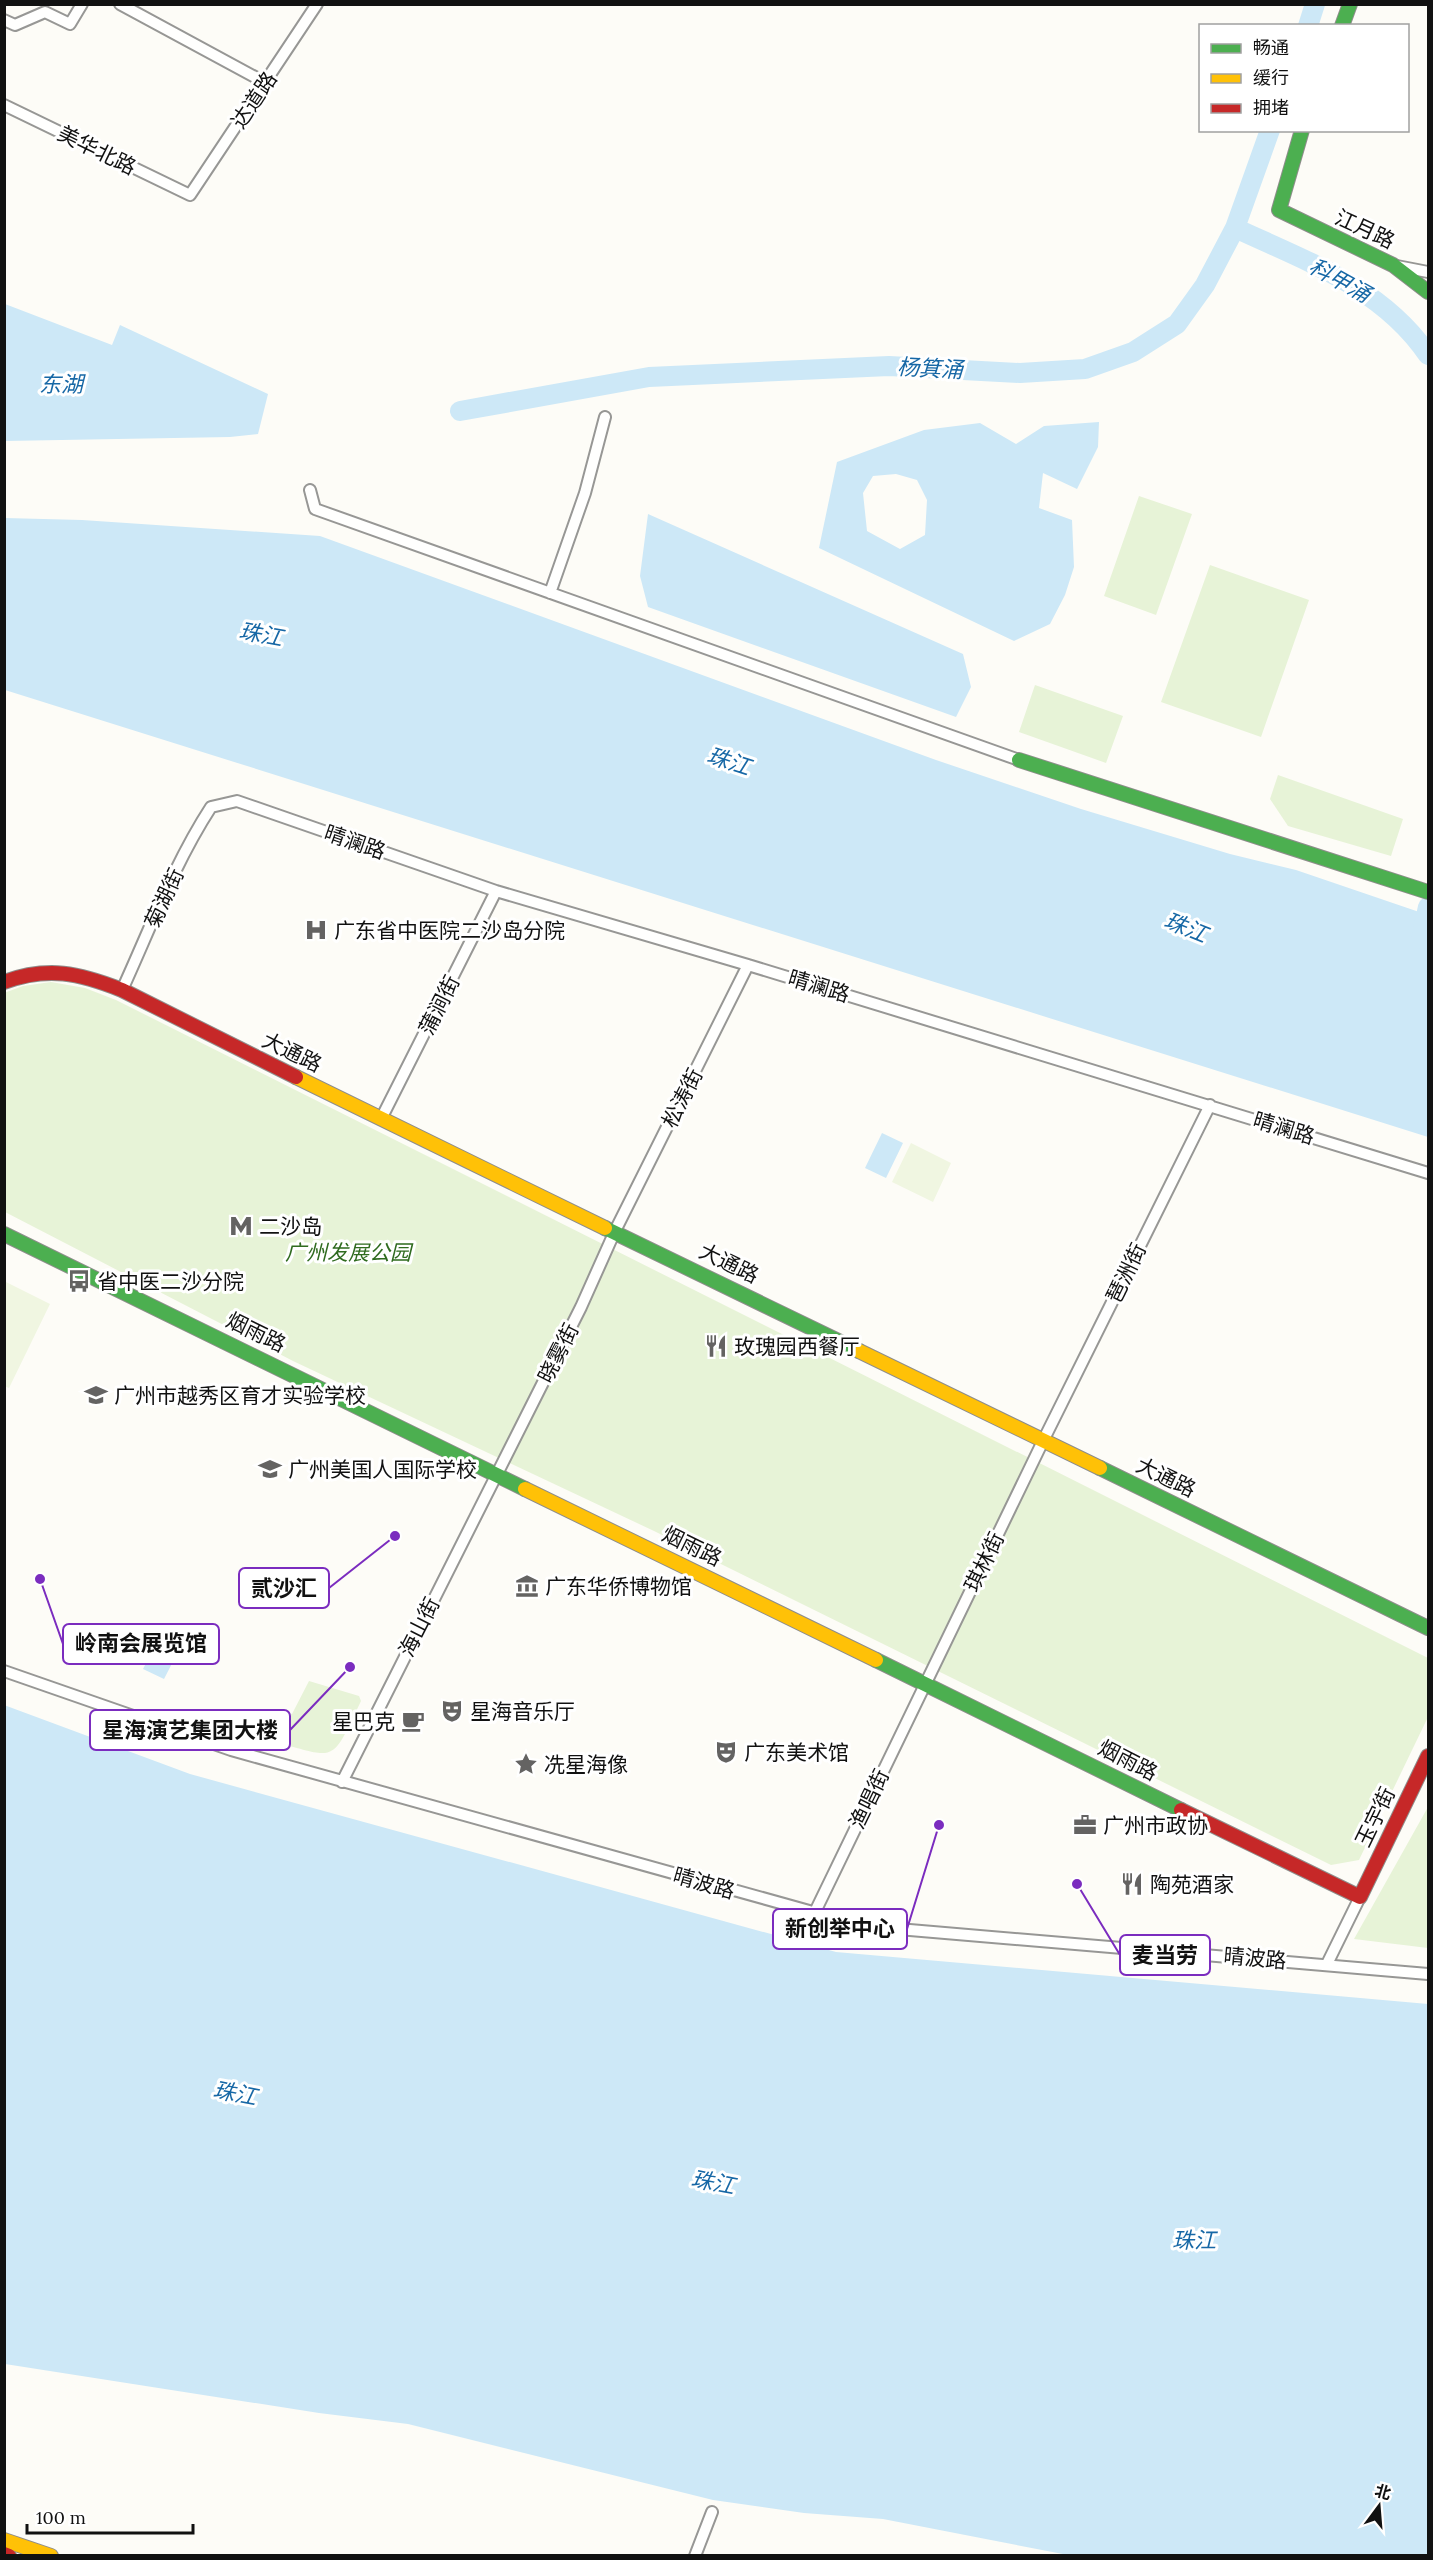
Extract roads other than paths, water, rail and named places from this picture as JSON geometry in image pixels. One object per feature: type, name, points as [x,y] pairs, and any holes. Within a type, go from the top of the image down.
[{"type":"main road","points":[[1343,24],[1350,4]]},
{"type":"main road","name":"江月路","points":[[1301,132],[1280,210],[1394,265],[1428,292]]},
{"type":"main road","points":[[1020,760],[1148,804],[1428,892]]},
{"type":"main road","name":"大通路","points":[[4,982],[20,975],[66,972],[83,975],[122,990],[381,1119],[1428,1628]]},
{"type":"main road","name":"烟雨路","points":[[4,1234],[497,1473],[1360,1897]]},
{"type":"main road","name":"玉宇街","points":[[1360,1897],[1428,1756]]},
{"type":"main road","points":[[4,2540],[22,2551],[51,2556]]},
{"type":"street","points":[[4,20],[15,25],[45,12],[70,24],[82,4]]},
{"type":"street","points":[[120,4],[266,83]]},
{"type":"street","name":"达道路","points":[[190,195],[317,4]]},
{"type":"street","name":"美华北路","points":[[4,105],[190,195]]},
{"type":"street","points":[[1394,265],[1428,272]]},
{"type":"street","points":[[550,593],[585,493],[605,417]]},
{"type":"street","points":[[310,490],[315,509],[1020,760]]},
{"type":"street","name":"晴澜路","points":[[210,807],[237,801],[496,891],[748,965],[1428,1173]]},
{"type":"street","name":"菊湖街","points":[[122,990],[172,879],[210,807]]},
{"type":"street","name":"蒲涧街","points":[[381,1119],[496,891]]},
{"type":"street","name":"松涛街","points":[[615,1231],[748,965]]},
{"type":"street","name":"琶洲街","points":[[1043,1442],[1210,1105]]},
{"type":"street","name":"晓雾街","points":[[497,1473],[581,1307],[615,1231]]},
{"type":"street","name":"琪林街","points":[[924,1683],[1043,1442]]},
{"type":"street","name":"海山街","points":[[342,1782],[497,1473]]},
{"type":"street","name":"晴波路","points":[[4,1671],[231,1750],[862,1926],[1428,1974]]},
{"type":"street","name":"渔唱街","points":[[814,1914],[924,1683]]},
{"type":"street","points":[[1328,1964],[1360,1897]]},
{"type":"street","points":[[695,2556],[712,2512]]},
{"type":"water","name":"东湖","points":[[5,304],[112,345],[120,325],[268,394],[258,434],[230,437],[5,441]]},
{"type":"water","points":[[1099,422],[1098,447],[1077,489],[1043,473],[1039,508],[1072,520],[1074,567],[1065,595],[1050,624],[1014,641],[819,548],[837,462],[924,430],[980,423],[1016,444],[1044,426]],"holes":[[[896,474],[917,480],[927,500],[925,535],[900,549],[867,531],[863,493],[873,476]]]},
{"type":"water","points":[[648,514],[963,654],[971,687],[956,717],[648,607],[640,576]]},
{"type":"water","name":"珠江","points":[[5,518],[82,520],[320,536],[936,760],[1081,809],[1230,854],[1296,870],[1428,915],[1428,1137],[5,690]]},
{"type":"water","points":[[882,1133],[903,1143],[886,1178],[865,1168]]},
{"type":"water","points":[[160,1636],[181,1646],[164,1679],[143,1669]]},
{"type":"water","name":"珠江","points":[[4,1705],[190,1774],[836,1952],[1428,2004],[1428,2555],[1068,2555],[883,2519],[804,2513],[713,2500],[408,2424],[319,2413],[5,2364]]},
{"type":"waterway","name":"杨箕涌","points":[[1309,24],[1315,4]]},
{"type":"waterway","name":"杨箕涌","points":[[460,411],[649,377],[889,366],[1020,373],[1085,369],[1133,352],[1177,324],[1205,285],[1235,228],[1269,132]]},
{"type":"waterway","name":"科甲涌","points":[[1235,228],[1315,265],[1366,294],[1410,332],[1428,355]]},
{"type":"waterway","name":"科甲涌","points":[[1421,939],[1428,907]]},
{"type":"place","name":"广东省中医院二沙岛分院","points":[[316,930]]},
{"type":"place","name":"二沙岛","points":[[241,1226]]},
{"type":"place","name":"省中医二沙分院","points":[[79,1281]]},
{"type":"place","name":"玫瑰园西餐厅","points":[[716,1346]]},
{"type":"place","name":"广州市越秀区育才实验学校","points":[[96,1395]]},
{"type":"place","name":"广州美国人国际学校","points":[[270,1469]]},
{"type":"place","name":"贰沙汇","points":[[395,1536]]},
{"type":"place","name":"岭南会展览馆","points":[[40,1579]]},
{"type":"place","name":"广东华侨博物馆","points":[[527,1586]]},
{"type":"place","name":"星海演艺集团大楼","points":[[350,1667]]},
{"type":"place","name":"星海音乐厅","points":[[452,1711]]},
{"type":"place","name":"星巴克","points":[[413,1721]]},
{"type":"place","name":"广东美术馆","points":[[726,1752]]},
{"type":"place","name":"冼星海像","points":[[526,1764]]},
{"type":"place","name":"新创举中心","points":[[939,1825]]},
{"type":"place","name":"广州市政协","points":[[1085,1825]]},
{"type":"place","name":"麦当劳","points":[[1077,1884]]},
{"type":"place","name":"陶苑酒家","points":[[1132,1884]]},
{"type":"park label","name":"广州发展公园","points":[[348,1252]]}]
